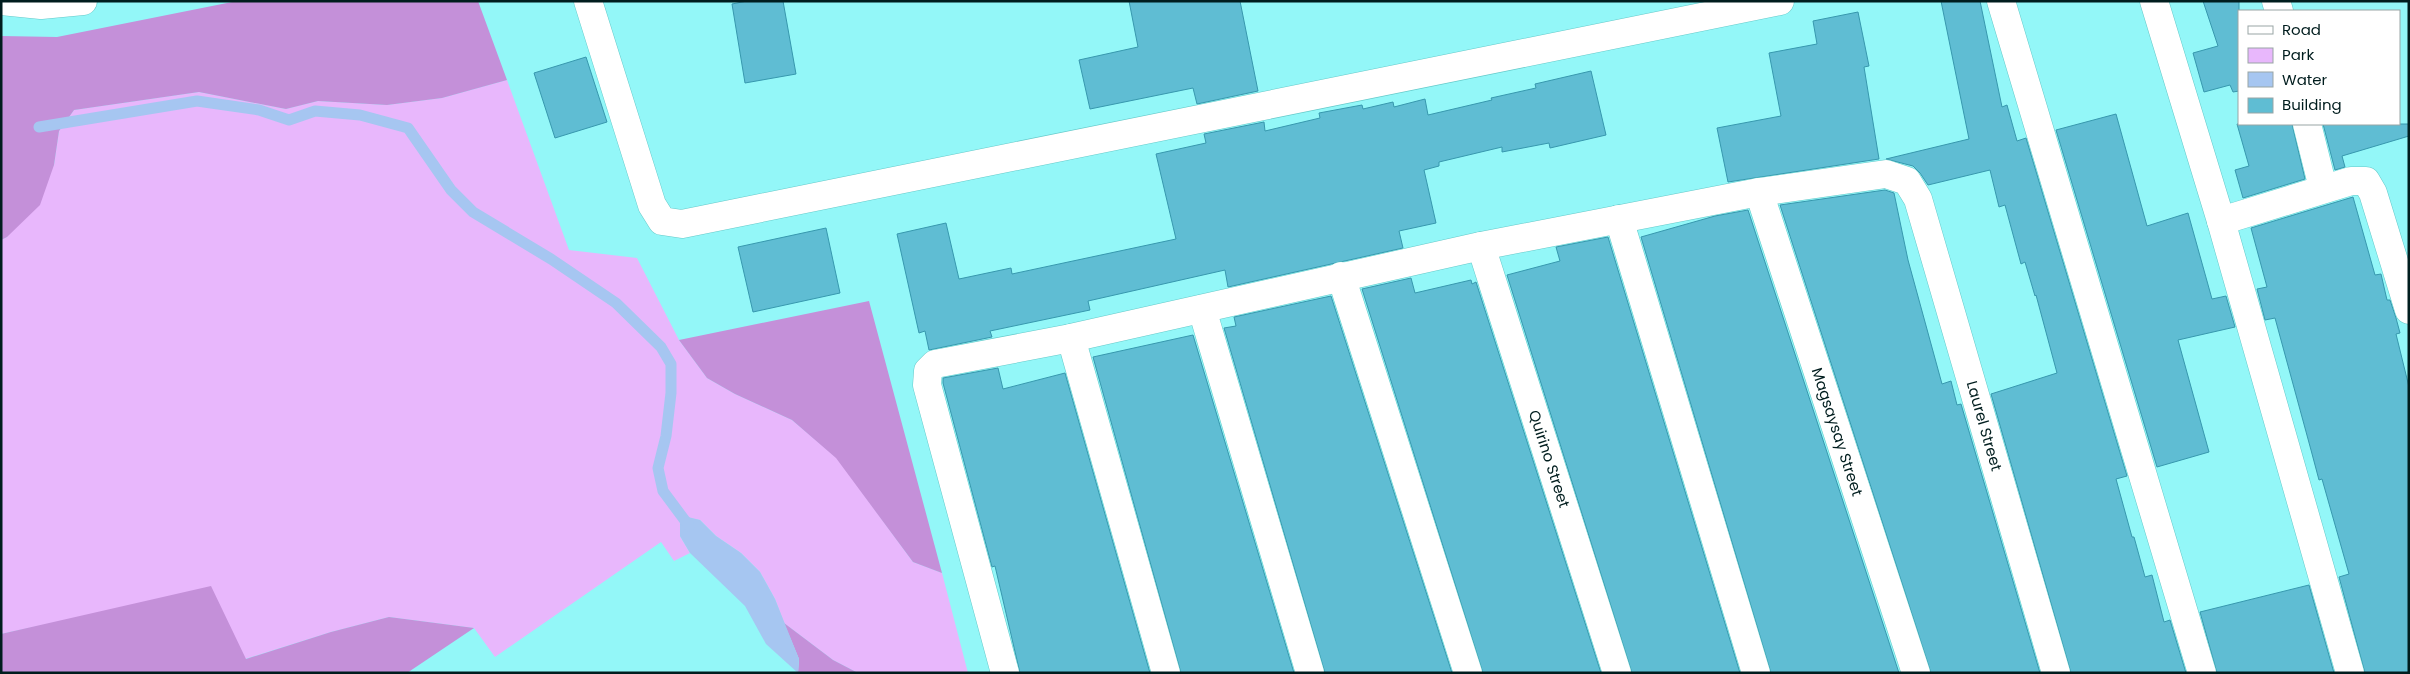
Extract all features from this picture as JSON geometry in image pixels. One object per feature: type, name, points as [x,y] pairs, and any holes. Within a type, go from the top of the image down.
[{"type":"street","points":[[1,1],[41,5],[83,1]]},
{"type":"street","points":[[588,1],[652,206],[662,221],[682,224],[1780,1]]},
{"type":"street","points":[[2001,1],[2202,673]]},
{"type":"street","points":[[2154,1],[2220,221],[2350,673]]},
{"type":"street","points":[[2307,125],[2323,188]]},
{"type":"street","name":"Laurel Street","points":[[1759,192],[1886,174],[1907,181],[1918,199],[2056,673]]},
{"type":"street","points":[[2220,221],[2351,180],[2366,181],[2373,193],[2409,310]]},
{"type":"street","points":[[1005,673],[927,385],[928,371],[934,364],[1071,338],[1481,246],[1759,192]]},
{"type":"street","name":"Magsaysay Street","points":[[1759,192],[1916,673]]},
{"type":"street","points":[[1619,219],[1756,673]]},
{"type":"street","name":"Quirino Street","points":[[1481,246],[1617,673]]},
{"type":"street","points":[[1341,276],[1468,673]]},
{"type":"street","points":[[1202,309],[1310,673]]},
{"type":"street","points":[[1071,338],[1166,673]]},
{"type":"green space","points":[[507,80],[569,250],[637,258],[679,340],[707,378],[735,394],[792,420],[837,458],[913,562],[942,573],[968,673],[858,673],[833,660],[784,623],[775,599],[760,572],[741,553],[716,536],[700,520],[680,516],[680,536],[690,553],[674,561],[661,542],[495,657],[474,628],[389,617],[331,632],[245,659],[104,612],[1,634],[1,240],[7,237],[54,165],[59,131],[74,110],[199,92],[286,109],[318,101],[387,105],[442,98]]},
{"type":"shaded area","points":[[237,1],[478,1],[507,80],[442,98],[387,105],[318,101],[286,109],[199,92],[74,110],[59,131],[54,165],[40,205],[7,237],[1,240],[1,36],[57,37]]},
{"type":"shaded area","points":[[869,301],[942,573],[913,562],[836,458],[792,420],[735,394],[707,378],[679,340]]},
{"type":"shaded area","points":[[211,586],[246,659],[331,632],[389,617],[474,628],[407,673],[1,673],[1,634]]},
{"type":"shaded area","points":[[784,623],[833,660],[858,673],[798,673],[799,659]]},
{"type":"water","points":[[680,515],[700,520],[716,536],[741,553],[760,572],[775,599],[799,659],[798,673],[766,644],[745,606],[690,553],[680,536]]},
{"type":"building","points":[[747,1],[783,1],[796,74],[745,83],[732,4]]},
{"type":"building","points":[[1129,1],[1240,1],[1258,91],[1197,104],[1193,88],[1090,109],[1079,60],[1138,47]]},
{"type":"building","points":[[1941,1],[1980,1],[2002,107],[2007,105],[2017,141],[2026,138],[2127,476],[2116,479],[2132,537],[2134,537],[2145,577],[2152,575],[2164,622],[2170,620],[2186,673],[2071,673],[1991,394],[2057,373],[2036,295],[2025,262],[2021,264],[2005,205],[1999,207],[1990,170],[1928,185],[1913,166],[1886,159],[1969,139]]},
{"type":"building","points":[[2203,1],[2239,1],[2238,91],[2233,92],[2230,85],[2204,92],[2193,53],[2218,46]]},
{"type":"building","points":[[1858,12],[1869,66],[1864,67],[1879,159],[1728,182],[1717,128],[1781,116],[1769,53],[1817,44],[1813,21]]},
{"type":"building","points":[[586,57],[607,122],[555,138],[534,73]]},
{"type":"building","points":[[1591,71],[1606,135],[1550,148],[1549,143],[1502,152],[1502,147],[1439,162],[1439,166],[1424,170],[1436,223],[1399,231],[1403,248],[1228,287],[1225,270],[1088,301],[1090,310],[990,331],[992,337],[929,350],[925,331],[919,333],[897,234],[946,223],[959,279],[1011,268],[1012,274],[1176,239],[1156,154],[1206,143],[1204,134],[1264,122],[1265,131],[1320,118],[1319,113],[1362,105],[1363,109],[1393,102],[1394,107],[1425,99],[1428,115],[1492,100],[1491,98],[1536,88],[1535,84]]},
{"type":"building","points":[[2116,114],[2147,226],[2188,213],[2212,299],[2226,296],[2235,327],[2178,340],[2209,452],[2157,467],[2056,130]]},
{"type":"building","points":[[2237,124],[2292,125],[2305,179],[2243,198],[2235,170],[2249,166]]},
{"type":"building","points":[[2409,124],[2409,136],[2342,156],[2345,167],[2335,170],[2323,125]]},
{"type":"building","points":[[1885,190],[1894,193],[1908,260],[1942,384],[1951,381],[1957,405],[1961,404],[2040,673],[1931,673],[1780,205]]},
{"type":"building","points":[[2353,197],[2375,275],[2381,274],[2387,300],[2390,300],[2396,318],[2400,333],[2396,334],[2409,387],[2409,673],[2365,673],[2339,577],[2349,574],[2322,479],[2319,480],[2275,318],[2265,320],[2257,289],[2267,287],[2251,228]]},
{"type":"building","points":[[1748,210],[1899,673],[1771,673],[1641,237],[1715,216]]},
{"type":"building","points":[[826,228],[840,293],[753,312],[738,247]]},
{"type":"building","points":[[1608,237],[1740,673],[1632,673],[1507,275],[1560,261],[1556,247]]},
{"type":"building","points":[[1411,278],[1415,293],[1471,280],[1472,284],[1476,282],[1601,673],[1483,673],[1362,289]]},
{"type":"building","points":[[1331,296],[1452,673],[1325,673],[1224,328],[1236,326],[1234,317]]},
{"type":"building","points":[[1193,335],[1294,673],[1181,673],[1093,357]]},
{"type":"building","points":[[998,368],[1003,389],[1065,373],[1150,673],[1020,673],[995,566],[992,567],[943,383],[943,378]]},
{"type":"building","points":[[2309,585],[2334,673],[2217,673],[2200,612]]},
{"type":"waterway","points":[[39,127],[197,101],[259,110],[289,120],[315,111],[360,115],[408,128],[451,190],[473,212],[551,259],[616,303],[661,347],[671,364],[671,393],[666,436],[658,468],[663,491],[689,526]]}]
